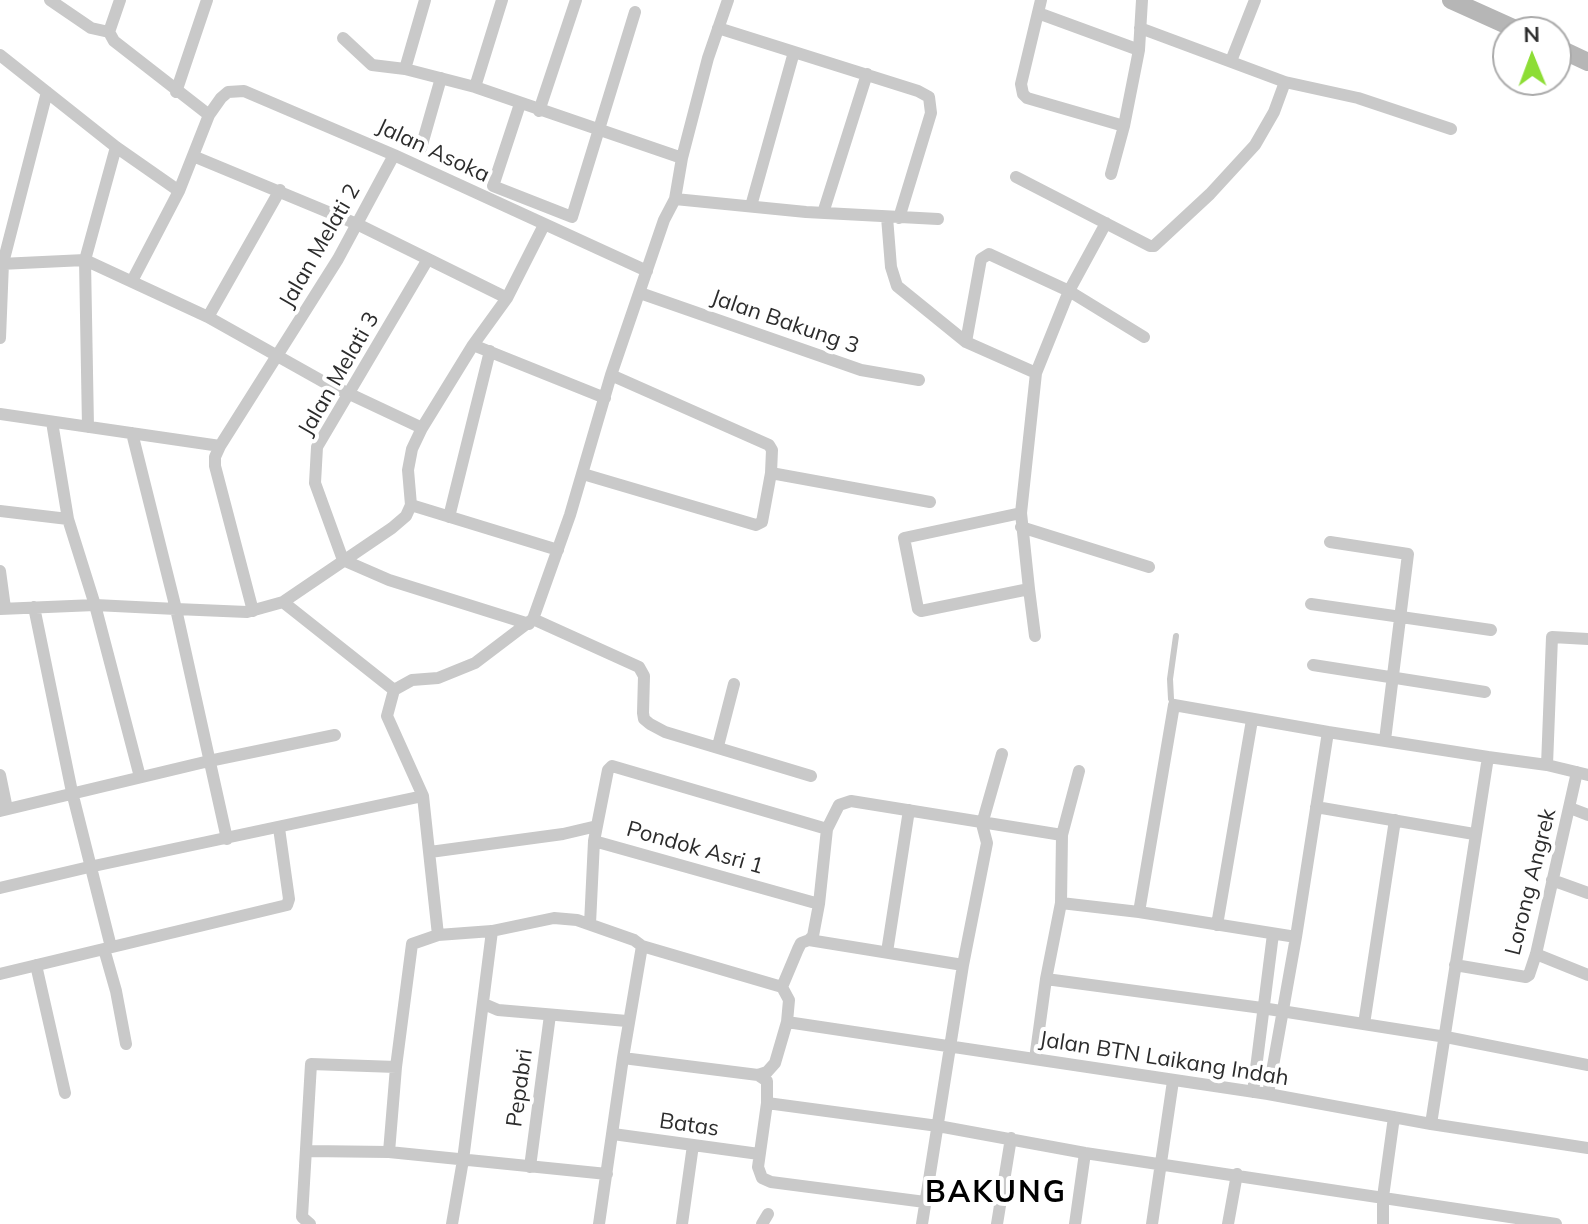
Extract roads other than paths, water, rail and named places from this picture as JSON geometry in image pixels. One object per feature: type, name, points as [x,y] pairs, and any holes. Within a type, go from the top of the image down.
[{"type":"street","points":[[50,0],[91,28],[109,32]]},
{"type":"street","points":[[120,0],[109,32],[114,41],[209,115],[179,191],[132,281]]},
{"type":"street","points":[[176,92],[207,0]]},
{"type":"street","points":[[405,69],[425,0]]},
{"type":"street","points":[[475,87],[502,0]]},
{"type":"street","points":[[539,111],[576,0]]},
{"type":"street","points":[[438,935],[423,796],[389,725],[388,706],[394,690],[412,680],[438,678],[475,663],[531,622],[583,474],[611,375],[664,220],[675,199],[682,158],[728,0]]},
{"type":"street","points":[[1111,174],[1139,50],[1142,0]]},
{"type":"street","points":[[1231,61],[1255,0]]},
{"type":"street","points":[[1451,0],[1492,18]]},
{"type":"street","points":[[1124,126],[1027,98],[1023,94],[1021,84],[1039,6],[1139,50]]},
{"type":"street","points":[[520,104],[493,186],[572,217],[635,12]]},
{"type":"street","points":[[718,28],[867,74],[929,97],[932,107],[893,217],[891,267],[897,286],[966,342],[1036,373]]},
{"type":"street","points":[[1140,28],[1285,82],[1358,98],[1451,129]]},
{"type":"street","points":[[343,38],[372,65],[405,69],[475,87],[682,158]]},
{"type":"street","points":[[751,206],[794,52]]},
{"type":"street","points":[[0,55],[116,147],[179,191]]},
{"type":"street","points":[[823,213],[867,74]]},
{"type":"street","points":[[421,148],[441,78]]},
{"type":"street","points":[[1016,177],[1150,246],[1159,242],[1210,194],[1255,145],[1274,112],[1285,82]]},
{"type":"street","name":"Jalan Asoka","points":[[209,115],[228,92],[244,91],[394,155],[647,271]]},
{"type":"street","points":[[0,338],[2,264],[47,92]]},
{"type":"street","points":[[88,427],[85,260],[116,147]]},
{"type":"street","name":"Jalan Melati 2","points":[[220,446],[290,337],[394,155]]},
{"type":"street","points":[[193,156],[357,224],[507,298]]},
{"type":"street","points":[[208,317],[280,190]]},
{"type":"street","points":[[675,199],[823,213],[938,219]]},
{"type":"street","points":[[1035,636],[1021,513],[1036,373],[1069,291],[1106,223]]},
{"type":"street","points":[[0,571],[3,608],[95,605],[253,611],[283,602],[406,516],[411,505],[408,470],[412,449],[473,345],[507,298],[544,225]]},
{"type":"street","points":[[966,342],[983,256],[993,255],[1069,291],[1144,337]]},
{"type":"street","name":"Jalan Melati 3","points":[[343,560],[315,483],[317,447],[428,259]]},
{"type":"street","points":[[2,264],[85,260],[208,317],[349,394],[422,428]]},
{"type":"street","name":"Jalan Bakung 3","points":[[640,293],[861,370],[919,380]]},
{"type":"street","points":[[473,345],[605,398]]},
{"type":"street","points":[[449,517],[490,351]]},
{"type":"street","points":[[583,474],[756,525],[762,522],[771,473],[772,450],[769,445],[611,375]]},
{"type":"street","points":[[0,414],[220,446],[215,466],[253,611]]},
{"type":"street","points":[[52,422],[68,519],[95,605],[140,777]]},
{"type":"street","points":[[132,433],[176,609],[227,839]]},
{"type":"street","points":[[771,473],[930,502]]},
{"type":"street","points":[[411,505],[558,550]]},
{"type":"street","points":[[0,511],[68,519]]},
{"type":"street","points":[[1021,513],[907,536],[904,542],[915,605],[921,611],[1029,589]]},
{"type":"street","points":[[1021,527],[1149,567]]},
{"type":"street","points":[[1330,542],[1408,554],[1385,740]]},
{"type":"street","points":[[343,560],[389,580],[531,622],[639,667],[644,676],[644,719],[650,724],[665,732],[811,776]]},
{"type":"street","points":[[283,602],[394,690]]},
{"type":"street","points":[[1311,604],[1491,630]]},
{"type":"street","points":[[34,607],[126,1044]]},
{"type":"street","points":[[1547,765],[1552,637],[1588,639]]},
{"type":"street","points":[[1313,665],[1485,692]]},
{"type":"street","points":[[718,746],[734,684]]},
{"type":"street","points":[[1139,912],[1174,705],[1582,773]]},
{"type":"street","points":[[1217,925],[1252,720]]},
{"type":"street","points":[[1268,1094],[1328,732]]},
{"type":"street","points":[[0,775],[4,810],[72,792],[335,735]]},
{"type":"street","points":[[922,1224],[963,965],[987,843],[982,824],[1002,754]]},
{"type":"street","points":[[1431,1124],[1488,757]]},
{"type":"street","points":[[594,841],[608,770],[612,766],[827,829]]},
{"type":"street","points":[[1035,1059],[1061,903],[1062,835],[1079,771]]},
{"type":"street","name":"Lorong Angrek","points":[[1455,965],[1526,977],[1536,954],[1570,808],[1582,773]]},
{"type":"street","points":[[0,888],[423,796]]},
{"type":"street","points":[[782,987],[801,943],[813,936],[827,829],[844,801],[1062,835]]},
{"type":"street","points":[[1316,807],[1474,834]]},
{"type":"street","points":[[1570,808],[1588,815]]},
{"type":"street","points":[[887,952],[909,810]]},
{"type":"street","points":[[1364,1024],[1395,820]]},
{"type":"street","points":[[430,852],[563,834],[597,826]]},
{"type":"street","points":[[0,974],[287,905],[289,899],[279,828]]},
{"type":"street","name":"Pondok Asri 1","points":[[590,924],[594,841],[819,904]]},
{"type":"street","points":[[1552,880],[1588,893]]},
{"type":"street","points":[[1061,903],[1296,937]]},
{"type":"street","points":[[389,1152],[412,944],[438,935],[492,931],[565,917],[634,940],[642,946],[782,987],[789,1000],[787,1022],[775,1063],[767,1072],[758,1075],[623,1058]]},
{"type":"street","points":[[452,1224],[492,931]]},
{"type":"street","points":[[1253,1092],[1273,934]]},
{"type":"street","points":[[809,940],[963,965]]},
{"type":"street","points":[[599,1224],[627,1021],[642,946]]},
{"type":"street","points":[[1536,954],[1588,975]]},
{"type":"street","points":[[36,965],[65,1093]]},
{"type":"street","points":[[1046,979],[1283,1011],[1446,1037],[1588,1065]]},
{"type":"street","points":[[484,1004],[498,1010],[627,1021]]},
{"type":"street","name":"Pepabri","points":[[530,1167],[550,1015]]},
{"type":"street","name":"Jalan BTN Laikang Indah","points":[[787,1022],[1268,1094],[1431,1124],[1588,1148]]},
{"type":"street","points":[[310,1224],[302,1217],[311,1064],[396,1067]]},
{"type":"street","points":[[758,1075],[767,1081],[758,1167],[762,1178],[925,1202]]},
{"type":"street","points":[[1152,1224],[1173,1081]]},
{"type":"street","points":[[767,1103],[938,1126],[1085,1153],[1556,1224]]},
{"type":"street","points":[[1383,1224],[1383,1197],[1394,1117]]},
{"type":"street","name":"Batas","points":[[613,1134],[759,1154]]},
{"type":"street","points":[[997,1224],[1011,1138]]},
{"type":"street","points":[[682,1224],[693,1145]]},
{"type":"street","points":[[308,1151],[389,1152],[607,1174]]},
{"type":"street","points":[[1075,1224],[1085,1153]]},
{"type":"street","points":[[1228,1224],[1237,1174]]},
{"type":"lane","points":[[1174,705],[1170,679],[1176,636]]},
{"type":"district","name":"BAKUNG","points":[[996,1193]]}]
